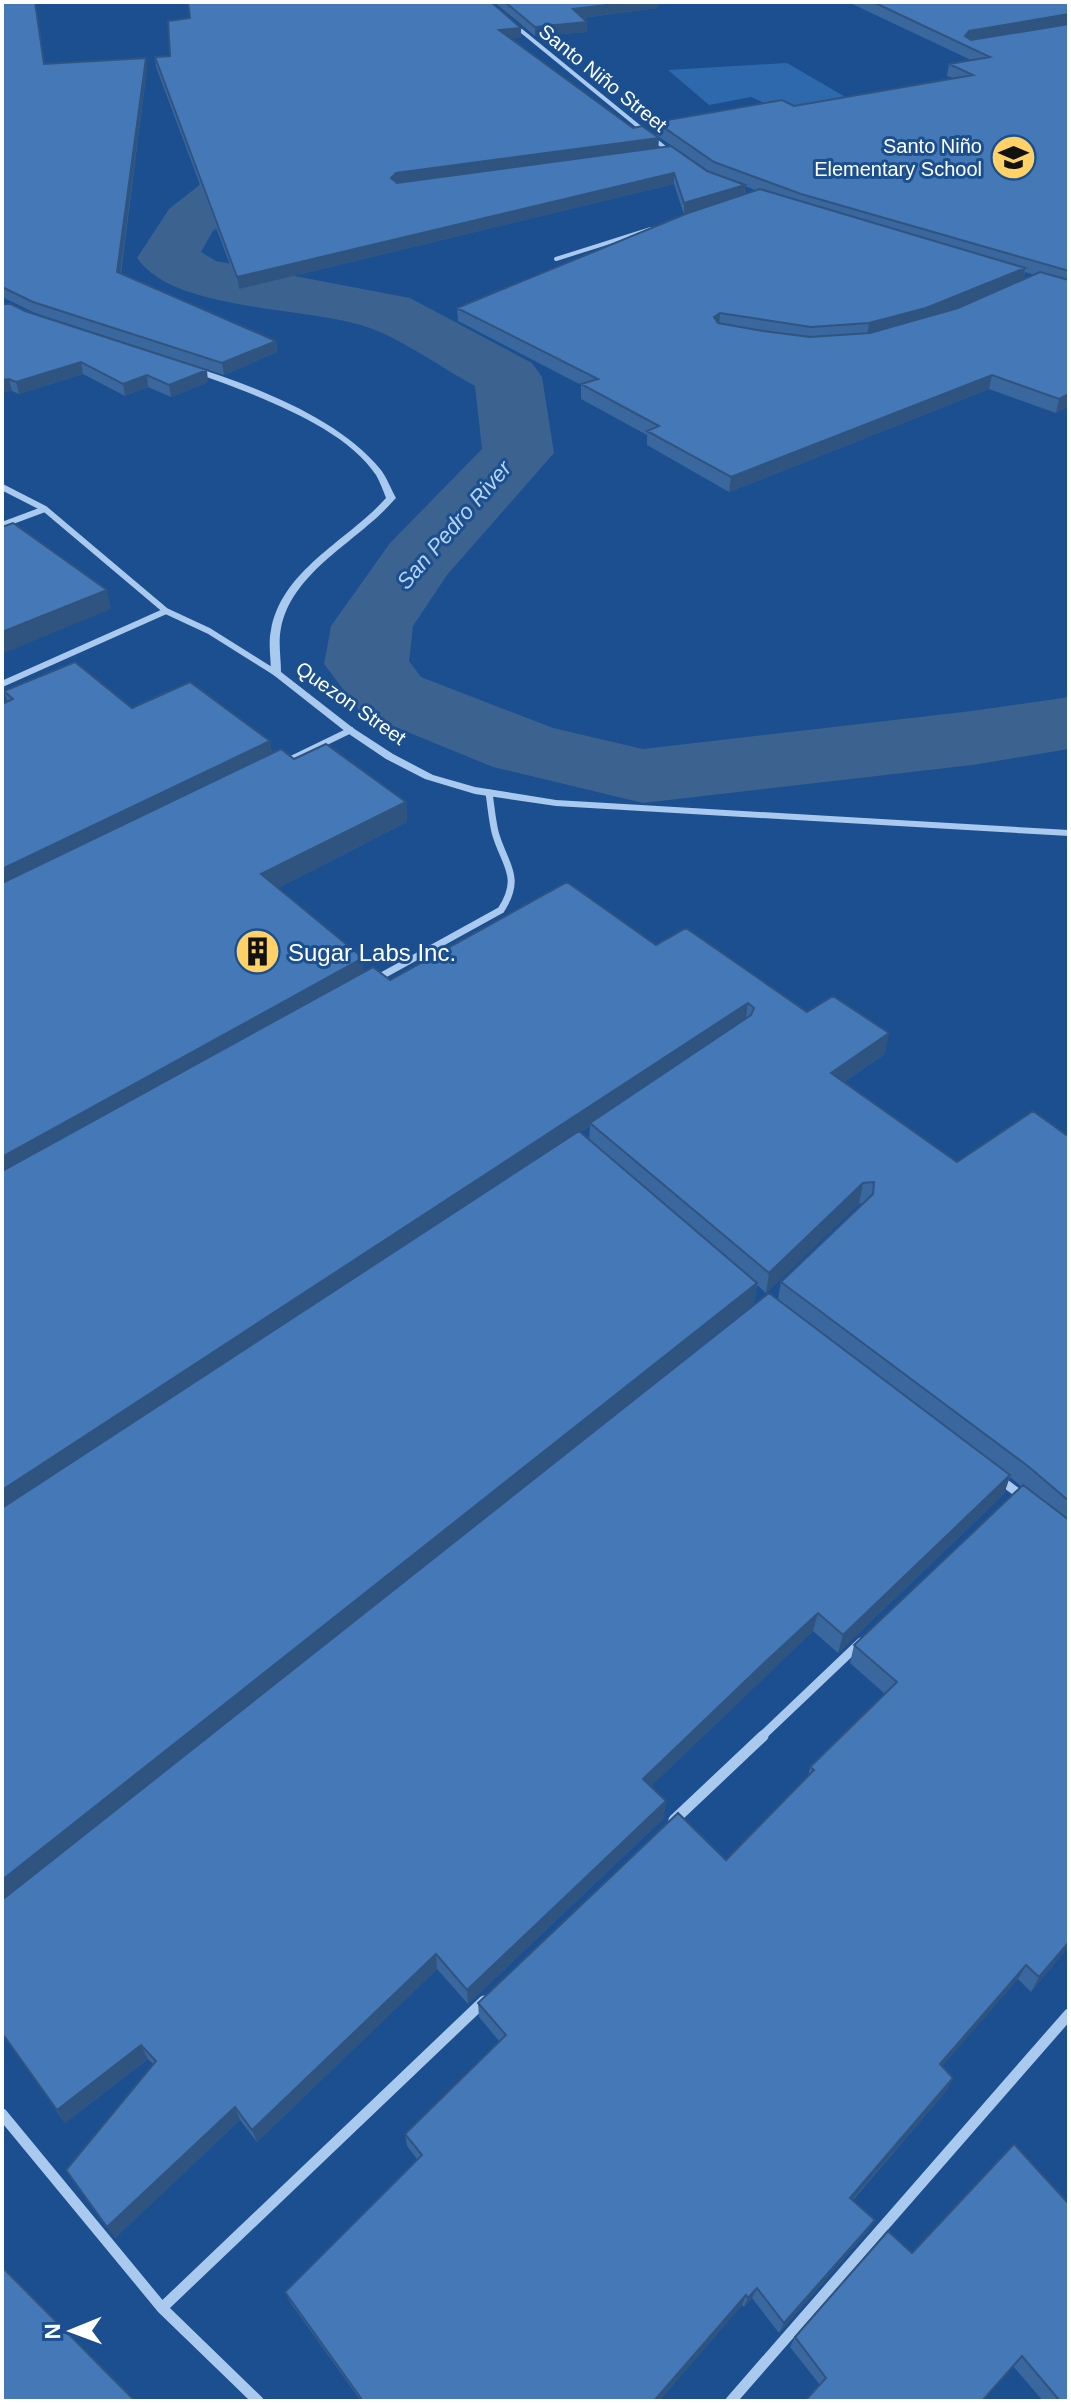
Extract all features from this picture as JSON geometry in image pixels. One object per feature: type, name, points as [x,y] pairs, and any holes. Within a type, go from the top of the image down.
[{"type":"street","name":"Santo Niño Street","points":[[486,2],[685,163]]},
{"type":"street","points":[[658,153],[669,152]]},
{"type":"street","points":[[556,259],[660,227]]},
{"type":"street","name":"Quezon Street","points":[[173,362],[306,413],[386,476],[391,498],[375,519],[293,585],[276,628],[276,673],[351,730],[428,776],[489,793],[556,803],[1069,833]]},
{"type":"street","points":[[2,487],[22,494],[45,509],[166,611],[209,631],[276,673]]},
{"type":"street","points":[[2,525],[45,509]]},
{"type":"street","points":[[2,684],[166,611]]},
{"type":"street","points":[[280,764],[351,730]]},
{"type":"street","points":[[362,987],[501,910],[512,893],[512,875],[501,851],[489,793]]},
{"type":"street","points":[[992,1473],[1028,1501]]},
{"type":"street","points":[[1006,1503],[1017,1492]]},
{"type":"street","points":[[659,1834],[867,1635]]},
{"type":"street","points":[[162,2308],[498,1988]]},
{"type":"street","points":[[731,2401],[1069,2014]]},
{"type":"street","points":[[2,2114],[162,2308],[258,2401]]},
{"type":"shaded area","points":[[787,63],[854,102],[793,116],[751,97],[709,105],[668,70]]},
{"type":"building","points":[[2,2],[35,2],[44,64],[146,58],[117,272],[276,341],[222,363],[33,302],[2,287]]},
{"type":"building","points":[[188,2],[491,2],[521,28],[499,30],[633,128],[642,126],[659,138],[396,173],[391,178],[397,183],[671,146],[707,171],[745,185],[684,203],[674,173],[237,277],[155,57],[170,56],[168,21],[190,18]]},
{"type":"building","points":[[505,2],[632,2],[573,9],[587,22],[535,27]]},
{"type":"building","points":[[873,2],[1069,2],[1069,14],[969,31],[965,36],[971,40],[1069,24],[1069,271],[801,194],[714,162],[656,122],[782,100],[794,106],[973,75],[949,64],[990,57]]},
{"type":"building","points":[[760,189],[1025,268],[926,308],[869,323],[811,327],[720,313],[714,317],[718,323],[810,337],[870,333],[958,308],[1040,272],[1069,280],[1069,394],[1059,399],[992,375],[731,477],[647,431],[659,426],[581,384],[598,379],[457,308],[688,213]]},
{"type":"building","points":[[2,304],[11,304],[207,370],[169,385],[147,375],[123,384],[81,362],[16,382],[2,380]]},
{"type":"building","points":[[13,523],[107,590],[2,632],[2,527]]},
{"type":"building","points":[[75,662],[132,708],[190,682],[270,741],[2,869],[2,704],[13,699],[4,691]]},
{"type":"building","points":[[326,744],[406,802],[261,874],[363,958],[2,1157],[2,883],[281,749],[294,759]]},
{"type":"building","points":[[567,882],[656,945],[686,928],[807,1012],[833,996],[889,1033],[831,1073],[957,1162],[1033,1111],[1069,1137],[1069,1501],[1029,1467],[781,1282],[873,1194],[874,1182],[863,1183],[769,1273],[590,1123],[751,1015],[754,1008],[748,1003],[2,1490],[2,1171],[373,967],[390,980]]},
{"type":"building","points":[[579,1131],[757,1283],[2,1880],[2,1508]]},
{"type":"building","points":[[769,1293],[1010,1475],[843,1635],[818,1613],[763,1664],[643,1779],[666,1801],[467,1990],[436,1954],[252,2130],[235,2107],[107,2227],[66,2170],[156,2061],[141,2045],[57,2110],[2,2033],[2,1900]]},
{"type":"building","points":[[1023,1485],[1069,1520],[1069,1942],[1039,1977],[1026,1965],[940,2064],[953,2078],[850,2198],[875,2220],[784,2323],[757,2288],[748,2298],[746,2295],[654,2401],[363,2401],[285,2292],[422,2155],[405,2134],[506,2035],[478,2003],[678,1813],[726,1860],[814,1770],[810,1767],[897,1682],[854,1645]]},
{"type":"building","points":[[1014,2144],[1069,2204],[1069,2401],[1060,2401],[1022,2356],[982,2401],[805,2401],[826,2378],[795,2337],[888,2231],[912,2253]]},
{"type":"building","points":[[2,2267],[135,2401],[2,2401]]},
{"type":"waterway","name":"San Pedro River","points":[[400,2],[403,48],[190,221],[167,258],[198,276],[387,312],[508,377],[518,453],[418,560],[372,626],[366,664],[391,695],[525,748],[643,776],[972,738],[1069,723]]},
{"type":"place","name":"Santo Niño Elementary School","points":[[1013,158]]},
{"type":"place","name":"Sugar Labs Inc.","points":[[257,952]]}]
